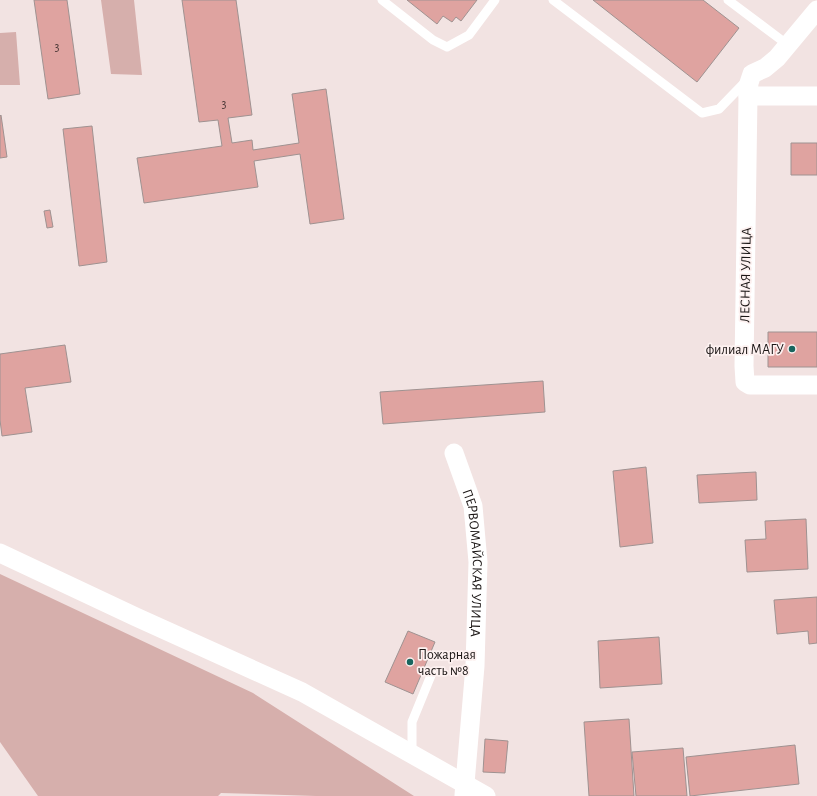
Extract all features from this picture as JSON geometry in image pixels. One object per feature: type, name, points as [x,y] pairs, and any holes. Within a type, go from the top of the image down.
[{"type":"street","points":[[752,74],[766,68],[788,45],[817,10]]},
{"type":"street","name":"ЛЕСНАЯ УЛИЦА","points":[[752,74],[748,83],[744,302],[745,382],[750,385],[817,385]]},
{"type":"street","points":[[748,96],[817,96]]},
{"type":"street","name":"ПЕРВОМАЙСКАЯ УЛИЦА","points":[[454,453],[473,506],[478,562],[475,666],[465,790]]},
{"type":"street","points":[[0,553],[136,617],[302,692],[412,755],[465,790],[486,796]]},
{"type":"lane","points":[[382,0],[433,40],[447,47],[469,35],[495,0]]},
{"type":"lane","points":[[553,0],[702,113],[719,109],[752,74]]},
{"type":"lane","points":[[728,0],[788,45]]},
{"type":"lane","points":[[412,755],[412,722],[432,673]]},
{"type":"shaded area","points":[[101,0],[134,0],[142,75],[111,74]]},
{"type":"shaded area","points":[[16,32],[20,85],[0,85],[0,33]]},
{"type":"shaded area","points":[[0,574],[253,693],[414,796],[316,796],[221,793],[218,796],[38,796],[0,742]]},
{"type":"building","points":[[34,0],[67,0],[80,94],[48,99]]},
{"type":"building","points":[[182,0],[236,0],[252,115],[228,118],[232,143],[252,140],[253,150],[299,143],[292,94],[326,89],[344,219],[310,224],[300,154],[254,161],[258,187],[144,203],[137,158],[222,146],[218,120],[199,122]]},
{"type":"building","points":[[407,0],[477,0],[461,21],[456,17],[452,22],[443,16],[437,24]]},
{"type":"building","points":[[593,0],[703,0],[739,28],[697,82]]},
{"type":"building","points":[[1,115],[7,157],[0,158],[0,116]]},
{"type":"building","points":[[92,126],[107,262],[79,266],[63,129]]},
{"type":"building","points":[[791,143],[817,143],[817,175],[791,175]]},
{"type":"building","points":[[50,210],[53,227],[47,228],[44,211]]},
{"type":"building","name":"филиал МАГУ","points":[[768,332],[817,332],[817,367],[768,367]]},
{"type":"building","points":[[65,345],[71,382],[25,388],[32,432],[2,436],[0,420],[0,354]]},
{"type":"building","points":[[543,381],[545,412],[383,424],[380,392]]},
{"type":"building","points":[[646,467],[653,543],[620,547],[613,471]]},
{"type":"building","points":[[756,472],[757,500],[699,503],[697,475]]},
{"type":"building","points":[[806,519],[808,569],[747,572],[745,540],[766,539],[765,521]]},
{"type":"building","points":[[817,597],[817,643],[809,644],[808,631],[777,634],[774,600]]},
{"type":"building","name":"Пожарная часть №8","points":[[408,631],[435,642],[413,694],[385,682]]},
{"type":"building","points":[[659,637],[662,684],[600,688],[598,641]]},
{"type":"building","points":[[629,719],[634,796],[589,796],[584,722]]},
{"type":"building","points":[[485,739],[508,741],[505,773],[483,772]]},
{"type":"building","points":[[795,745],[799,784],[690,796],[686,757]]},
{"type":"building","points":[[683,748],[687,796],[636,796],[632,752]]},
{"type":"place","name":"филиал МАГУ","points":[[792,349]]},
{"type":"place","name":"Пожарная часть №8","points":[[410,662]]}]
